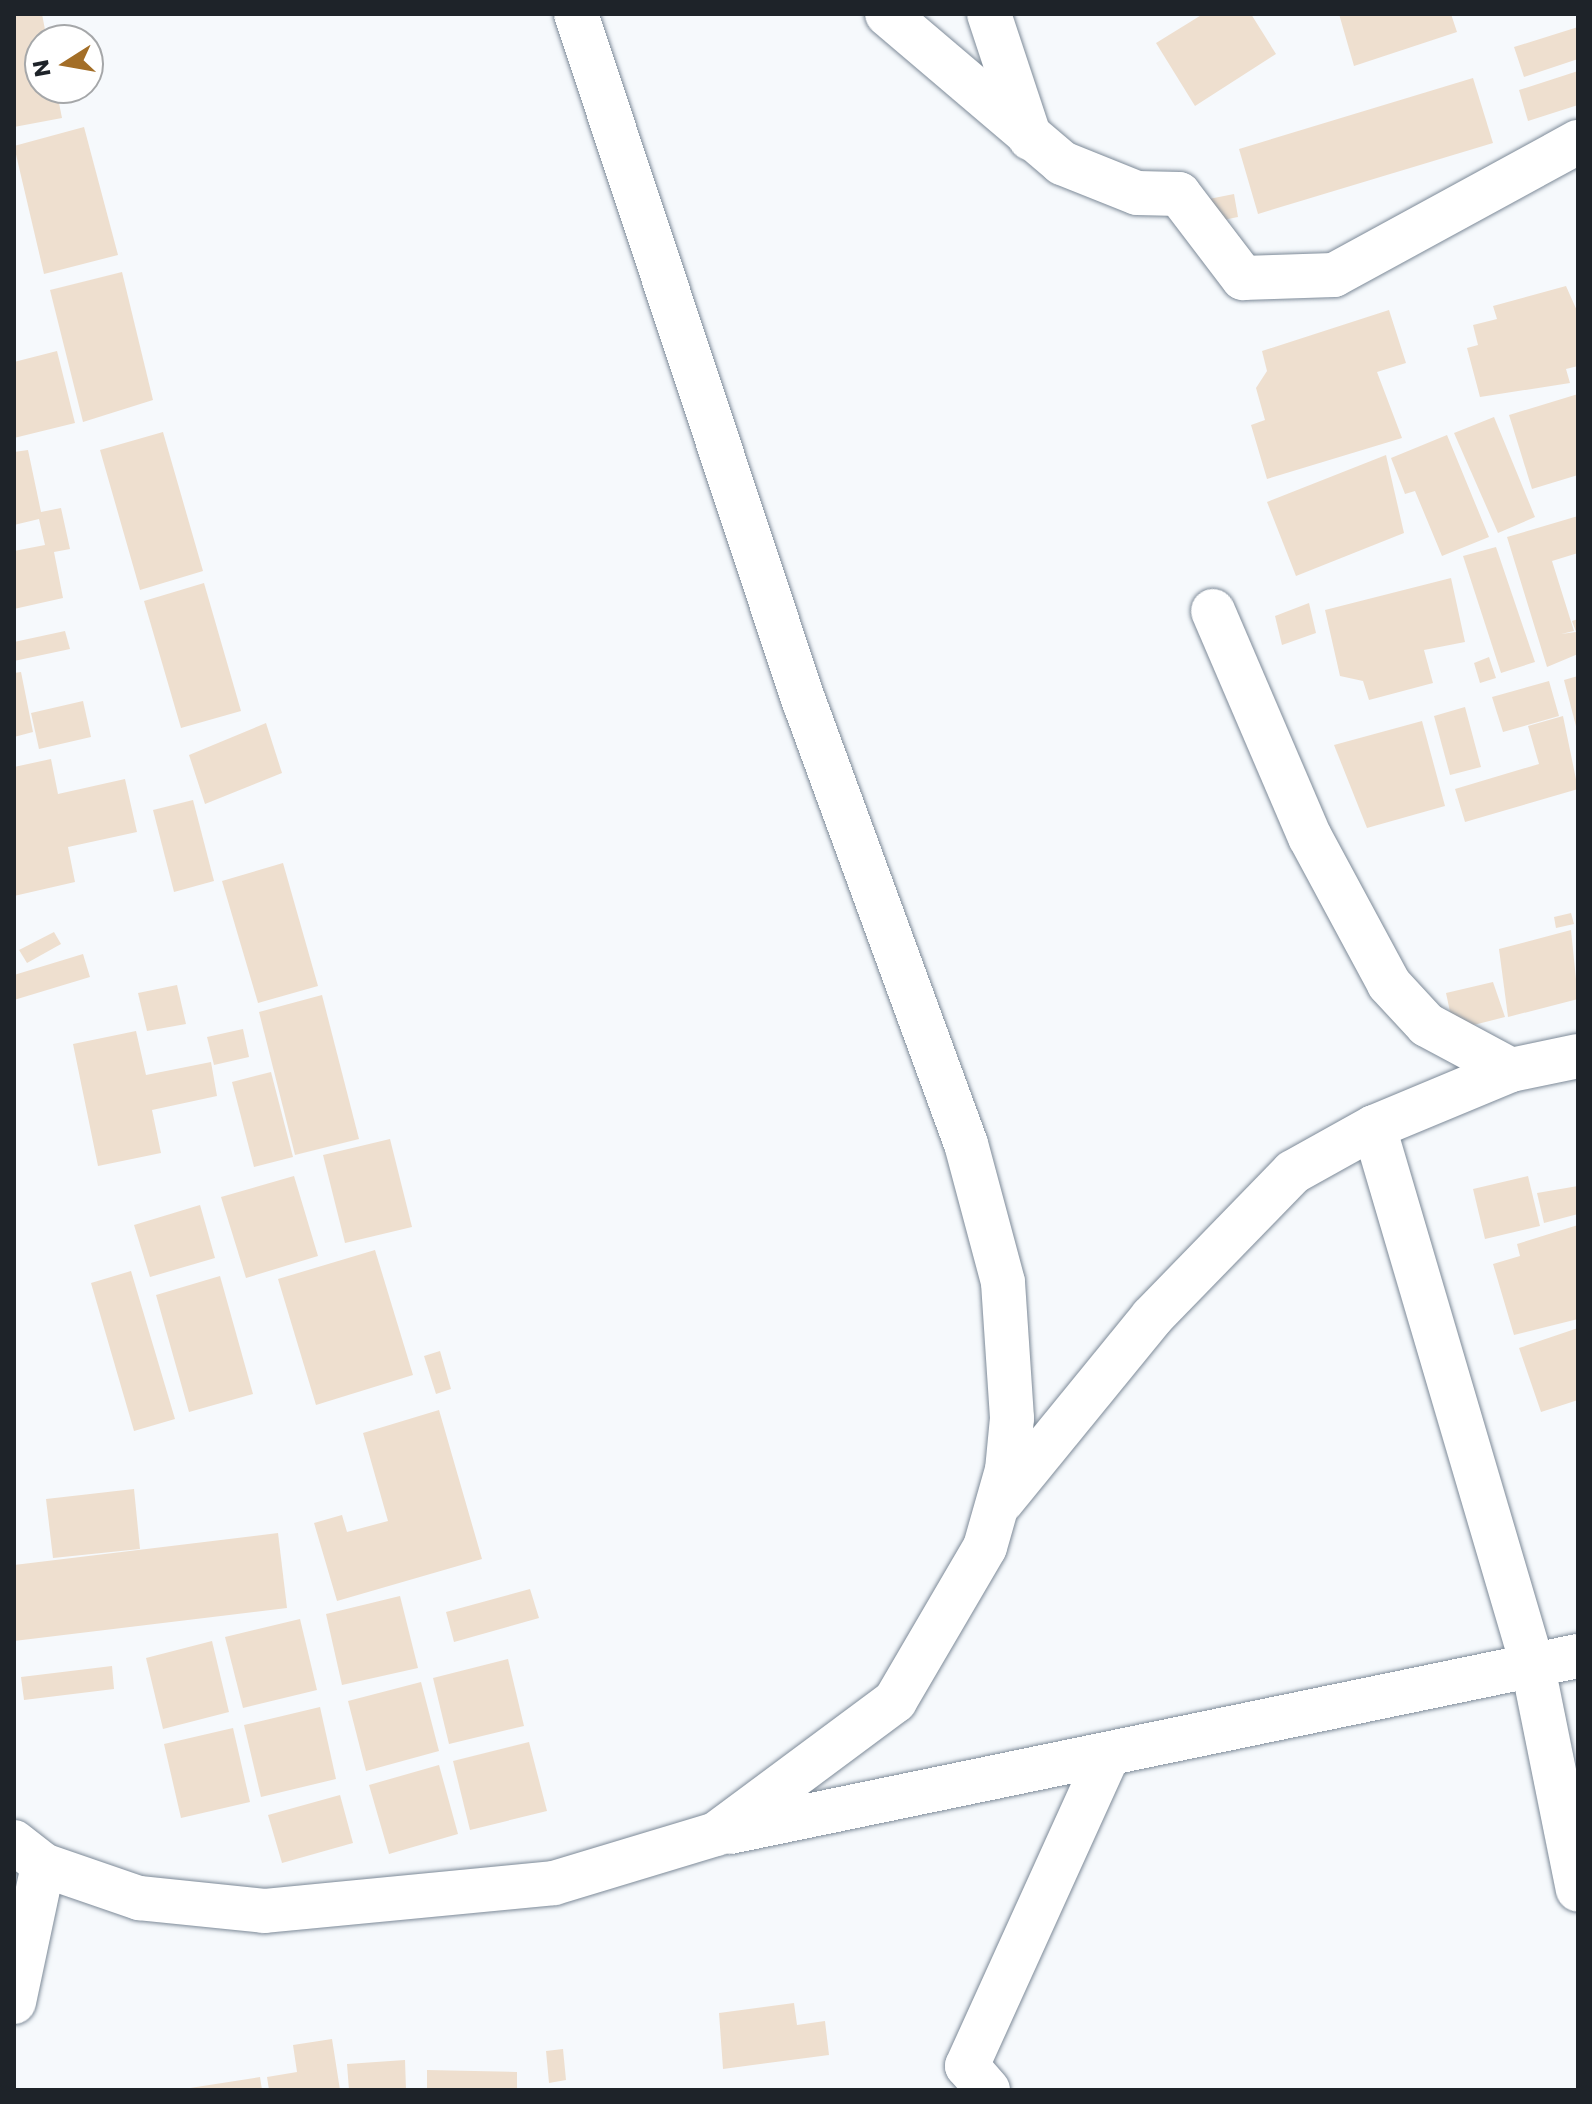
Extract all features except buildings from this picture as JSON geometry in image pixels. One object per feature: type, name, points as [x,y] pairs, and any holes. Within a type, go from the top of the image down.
[{"type":"street","points":[[576,14],[804,702],[966,1144],[1003,1282],[1010,1342],[1012,1418],[996,1509],[985,1547],[895,1701],[716,1834]]},
{"type":"street","points":[[887,14],[1030,141],[1093,179],[1137,193],[1179,194],[1243,278],[1334,275],[1578,142]]},
{"type":"street","points":[[989,14],[1030,141]]},
{"type":"street","points":[[1213,611],[1310,837],[1389,984],[1427,1025],[1511,1070]]},
{"type":"street","points":[[996,1509],[1152,1317],[1256,1203],[1293,1172],[1374,1127],[1511,1070],[1578,1056]]},
{"type":"street","points":[[1374,1127],[1533,1667],[1578,1890]]},
{"type":"street","points":[[14,2002],[29,1854],[139,1898],[264,1911],[554,1883],[716,1834],[1107,1757],[1578,1656]]},
{"type":"street","points":[[988,2090],[967,2066],[1107,1757]]}]
